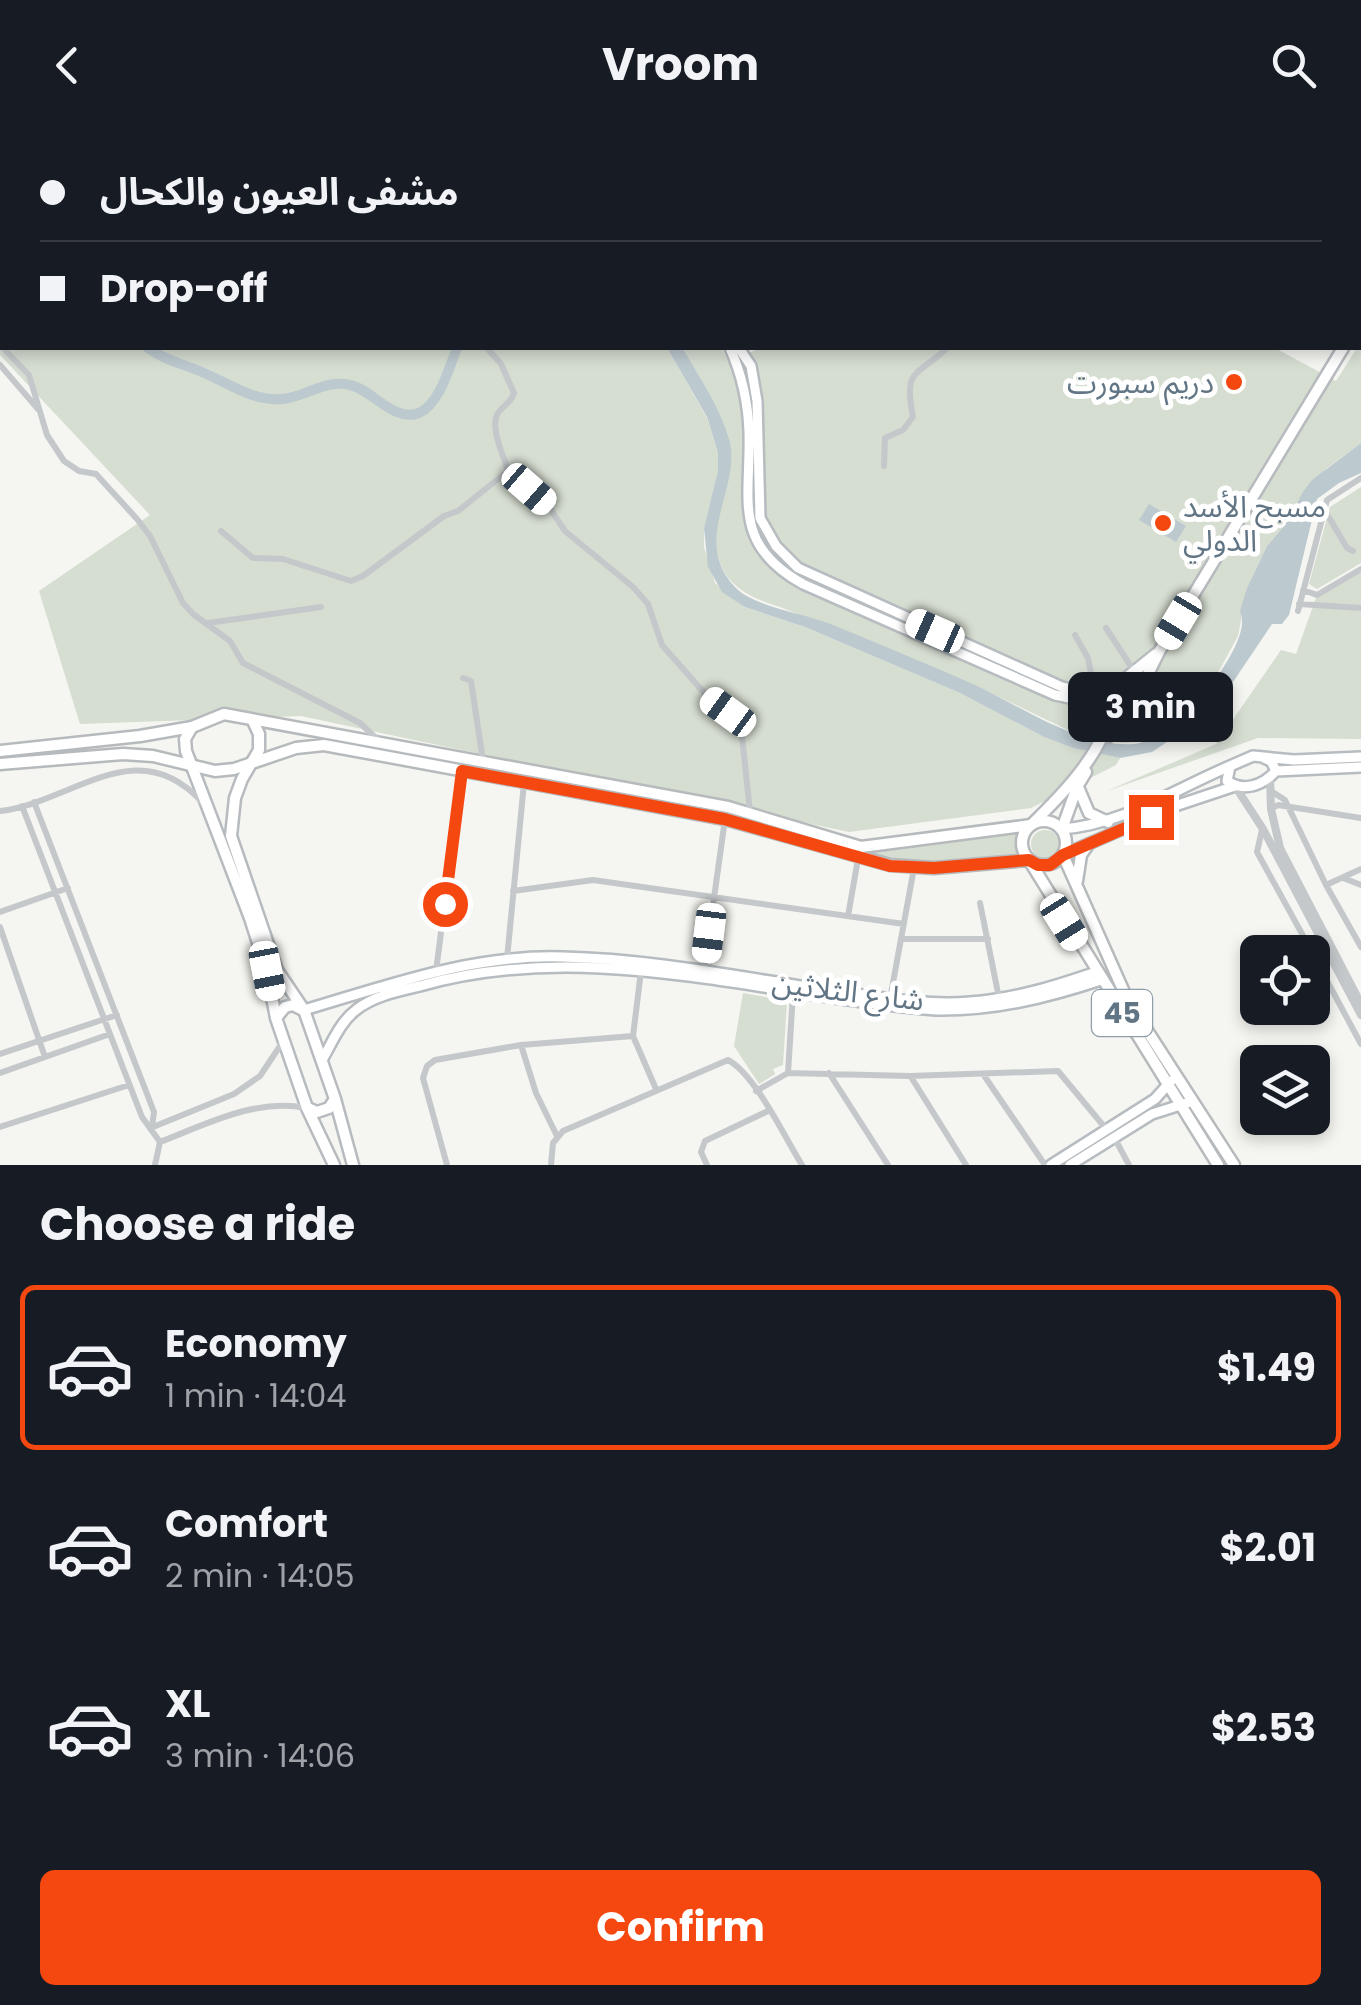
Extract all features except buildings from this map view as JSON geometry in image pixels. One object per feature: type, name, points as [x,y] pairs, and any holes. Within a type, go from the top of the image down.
[{"type":"main road","points":[[738,350],[750,366],[758,402],[760,518],[787,558],[809,574],[1029,673],[1079,691],[1116,684],[1160,650]]},
{"type":"main road","points":[[738,350],[748,402],[746,505],[750,526],[776,564],[803,584],[1056,695],[1118,711],[1128,710]]},
{"type":"main road","points":[[1063,855],[1066,839],[1062,829],[1086,766],[1111,726],[1136,698],[1160,650],[1342,350]]},
{"type":"main road","points":[[1116,684],[1130,686],[1136,698]]},
{"type":"main road","points":[[1111,726],[1112,707],[1108,698],[1116,684]]},
{"type":"main road","points":[[0,750],[140,736],[192,726],[224,714],[750,814],[914,868],[1029,860],[1044,866],[1174,806],[1235,786],[1252,786],[1273,774],[1361,768]]},
{"type":"main road","points":[[253,721],[261,742],[235,798],[231,836],[277,970],[304,1010],[353,1165]]},
{"type":"main road","points":[[192,726],[185,739],[190,764],[250,918],[267,971],[276,1018],[307,1108],[334,1165]]},
{"type":"main road","points":[[0,764],[123,754],[153,756],[215,771],[234,769],[296,748],[324,745],[724,819],[860,852],[1047,821],[1062,829],[1108,822],[1240,760],[1361,758]]},
{"type":"main road","points":[[1264,758],[1271,761],[1273,774]]},
{"type":"main road","points":[[1029,860],[1022,839],[1086,766]]},
{"type":"main road","points":[[1230,766],[1227,781],[1235,786]]},
{"type":"main road","points":[[1078,785],[1089,813],[1108,822]]},
{"type":"main road","points":[[1077,882],[1081,855],[1088,845]]},
{"type":"main road","name":"45","points":[[1063,855],[1128,1001],[1218,1165]]},
{"type":"main road","name":"45","points":[[1029,860],[1098,976],[1174,1081]]},
{"type":"main road","name":"شارع الثلاثين","points":[[304,1010],[436,971],[466,970],[506,959],[704,970],[872,1000],[957,1003],[1000,998],[1098,976]]},
{"type":"main road","points":[[322,1060],[344,1021],[358,1007],[466,970],[596,963],[793,994],[936,1010],[974,1010],[1027,1002],[1098,976]]},
{"type":"main road","points":[[276,1018],[285,1007],[293,1005],[304,1010]]},
{"type":"main road","points":[[1070,1165],[1174,1081]]},
{"type":"main road","points":[[307,1108],[317,1112],[329,1108],[335,1099]]},
{"type":"main road","points":[[1048,1165],[1152,1114],[1187,1103]]},
{"type":"main road","name":"45","points":[[1187,1103],[1234,1165]]},
{"type":"street","points":[[304,130],[322,130]]},
{"type":"street","points":[[6,350],[29,375],[47,434],[64,460],[80,471],[96,474],[137,519],[150,536],[184,603],[230,642],[243,663],[360,723],[381,742]]},
{"type":"street","points":[[489,350],[514,394],[511,403],[498,412],[495,426],[508,471],[549,507],[565,531],[633,586],[648,604],[662,644],[707,696],[728,712],[742,736],[750,814]]},
{"type":"street","points":[[884,466],[885,438],[903,430],[912,416],[907,388],[911,378],[945,350]]},
{"type":"street","points":[[0,365],[38,409]]},
{"type":"street","points":[[221,532],[252,558],[284,558],[351,581],[444,516],[458,511],[508,471]]},
{"type":"street","points":[[1361,478],[1326,500],[1299,608],[1361,608]]},
{"type":"street","points":[[1324,508],[1347,548],[1353,551]]},
{"type":"street","points":[[1303,590],[1318,595],[1361,569]]},
{"type":"street","points":[[207,623],[321,607]]},
{"type":"street","points":[[1106,628],[1134,672]]},
{"type":"street","points":[[1074,634],[1088,658],[1094,690]]},
{"type":"street","points":[[463,678],[471,681],[483,762]]},
{"type":"street","points":[[0,811],[113,772],[152,771],[176,780],[206,806]]},
{"type":"street","points":[[436,971],[462,771]]},
{"type":"street","points":[[1273,774],[1270,809],[1280,848],[1361,1004]]},
{"type":"street","points":[[506,959],[524,782]]},
{"type":"street","points":[[1235,786],[1262,829],[1361,1016]]},
{"type":"street","points":[[1271,791],[1285,800],[1361,947]]},
{"type":"street","points":[[34,802],[154,1112],[151,1127]]},
{"type":"street","points":[[1270,809],[1278,805],[1361,818]]},
{"type":"street","points":[[22,806],[142,1117],[160,1142],[156,1165]]},
{"type":"street","points":[[704,970],[724,819]]},
{"type":"street","points":[[1262,829],[1258,852],[1302,935]]},
{"type":"street","points":[[848,916],[860,852]]},
{"type":"street","points":[[890,999],[914,868]]},
{"type":"street","points":[[1326,885],[1361,869]]},
{"type":"street","points":[[1342,878],[1361,885]]},
{"type":"street","points":[[514,891],[593,880],[904,924]]},
{"type":"street","points":[[0,912],[68,888]]},
{"type":"street","points":[[980,903],[1000,998]]},
{"type":"street","points":[[0,927],[46,1057]]},
{"type":"street","points":[[901,939],[988,939]]},
{"type":"street","points":[[641,971],[633,1036],[656,1089]]},
{"type":"street","points":[[1330,986],[1361,1044]]},
{"type":"street","points":[[788,1073],[793,994]]},
{"type":"street","points":[[0,1054],[117,1015]]},
{"type":"street","points":[[0,1072],[110,1034]]},
{"type":"street","points":[[446,1165],[423,1078],[428,1066],[448,1055],[633,1036]]},
{"type":"street","points":[[151,1127],[234,1094],[260,1076],[284,1040]]},
{"type":"street","points":[[521,1045],[536,1093],[557,1136]]},
{"type":"street","points":[[550,1165],[550,1152],[557,1136],[728,1060],[756,1091],[802,1165]]},
{"type":"street","points":[[756,1091],[788,1073],[910,1076],[1058,1071],[1111,1134],[1129,1165]]},
{"type":"street","points":[[828,1072],[888,1165]]},
{"type":"street","points":[[983,1073],[1048,1165]]},
{"type":"street","points":[[910,1076],[966,1165]]},
{"type":"street","points":[[0,1128],[129,1085]]},
{"type":"street","points":[[160,1142],[245,1110],[283,1103],[307,1108]]},
{"type":"street","points":[[707,1165],[701,1152],[705,1141],[768,1111]]},
{"type":"shaded area","points":[[0,350],[668,350],[707,418],[718,453],[718,470],[704,528],[704,547],[715,583],[745,607],[805,627],[960,693],[1044,737],[1120,758],[1116,765],[1031,808],[849,832],[301,716],[80,724],[39,591],[150,515],[0,355]]},
{"type":"shaded area","points":[[668,350],[684,350],[716,406],[730,443],[729,479],[720,515],[717,552],[723,570],[743,594],[833,625],[956,677],[1072,733],[1113,743],[1134,744],[1156,736],[1201,698],[1235,646],[1247,588],[1267,546],[1285,525],[1303,492],[1312,480],[1361,443],[1361,473],[1317,499],[1289,615],[1282,624],[1272,624],[1229,688],[1188,728],[1152,752],[1120,758],[1044,737],[960,693],[805,627],[745,607],[722,592],[708,567],[704,528],[718,470],[718,453],[707,417]]},
{"type":"shaded area","points":[[684,350],[722,350],[729,362],[756,350],[1279,350],[1336,381],[1356,350],[1361,350],[1361,443],[1327,468],[1267,546],[1247,588],[1238,636],[1209,689],[1187,712],[1146,741],[1122,743],[1072,732],[970,683],[763,601],[737,586],[721,565],[715,535],[727,484],[721,430],[710,396]]},
{"type":"shaded area","points":[[1361,487],[1361,563],[1317,589],[1309,584],[1330,507]]},
{"type":"shaded area","name":"مسبح الأسد الدولي","points":[[1149,504],[1186,526],[1176,542],[1139,520]]},
{"type":"shaded area","points":[[1361,571],[1361,739],[1258,738],[1107,791],[1216,744],[1281,650],[1296,654],[1317,595]]},
{"type":"shaded area","points":[[1024,830],[1022,854],[924,861],[864,854]]},
{"type":"shaded area","points":[[1045,830],[1055,834],[1059,844],[1055,854],[1045,858],[1035,854],[1031,844],[1035,834]]},
{"type":"shaded area","points":[[743,993],[787,1001],[783,1065],[773,1069],[775,1074],[759,1084],[734,1046]]},
{"type":"waterway","points":[[152,350],[262,398],[283,399],[325,386],[350,385],[392,410],[410,415],[433,402],[456,350]]},
{"type":"place","name":"دريم سبورت","points":[[1234,382]]},
{"type":"place","name":"مسبح الأسد الدولي","points":[[1163,523]]},
{"type":"route","points":[[445,904],[462,771],[724,819],[890,866],[914,868],[1029,860],[1050,865],[1063,855],[1151,817]]}]
